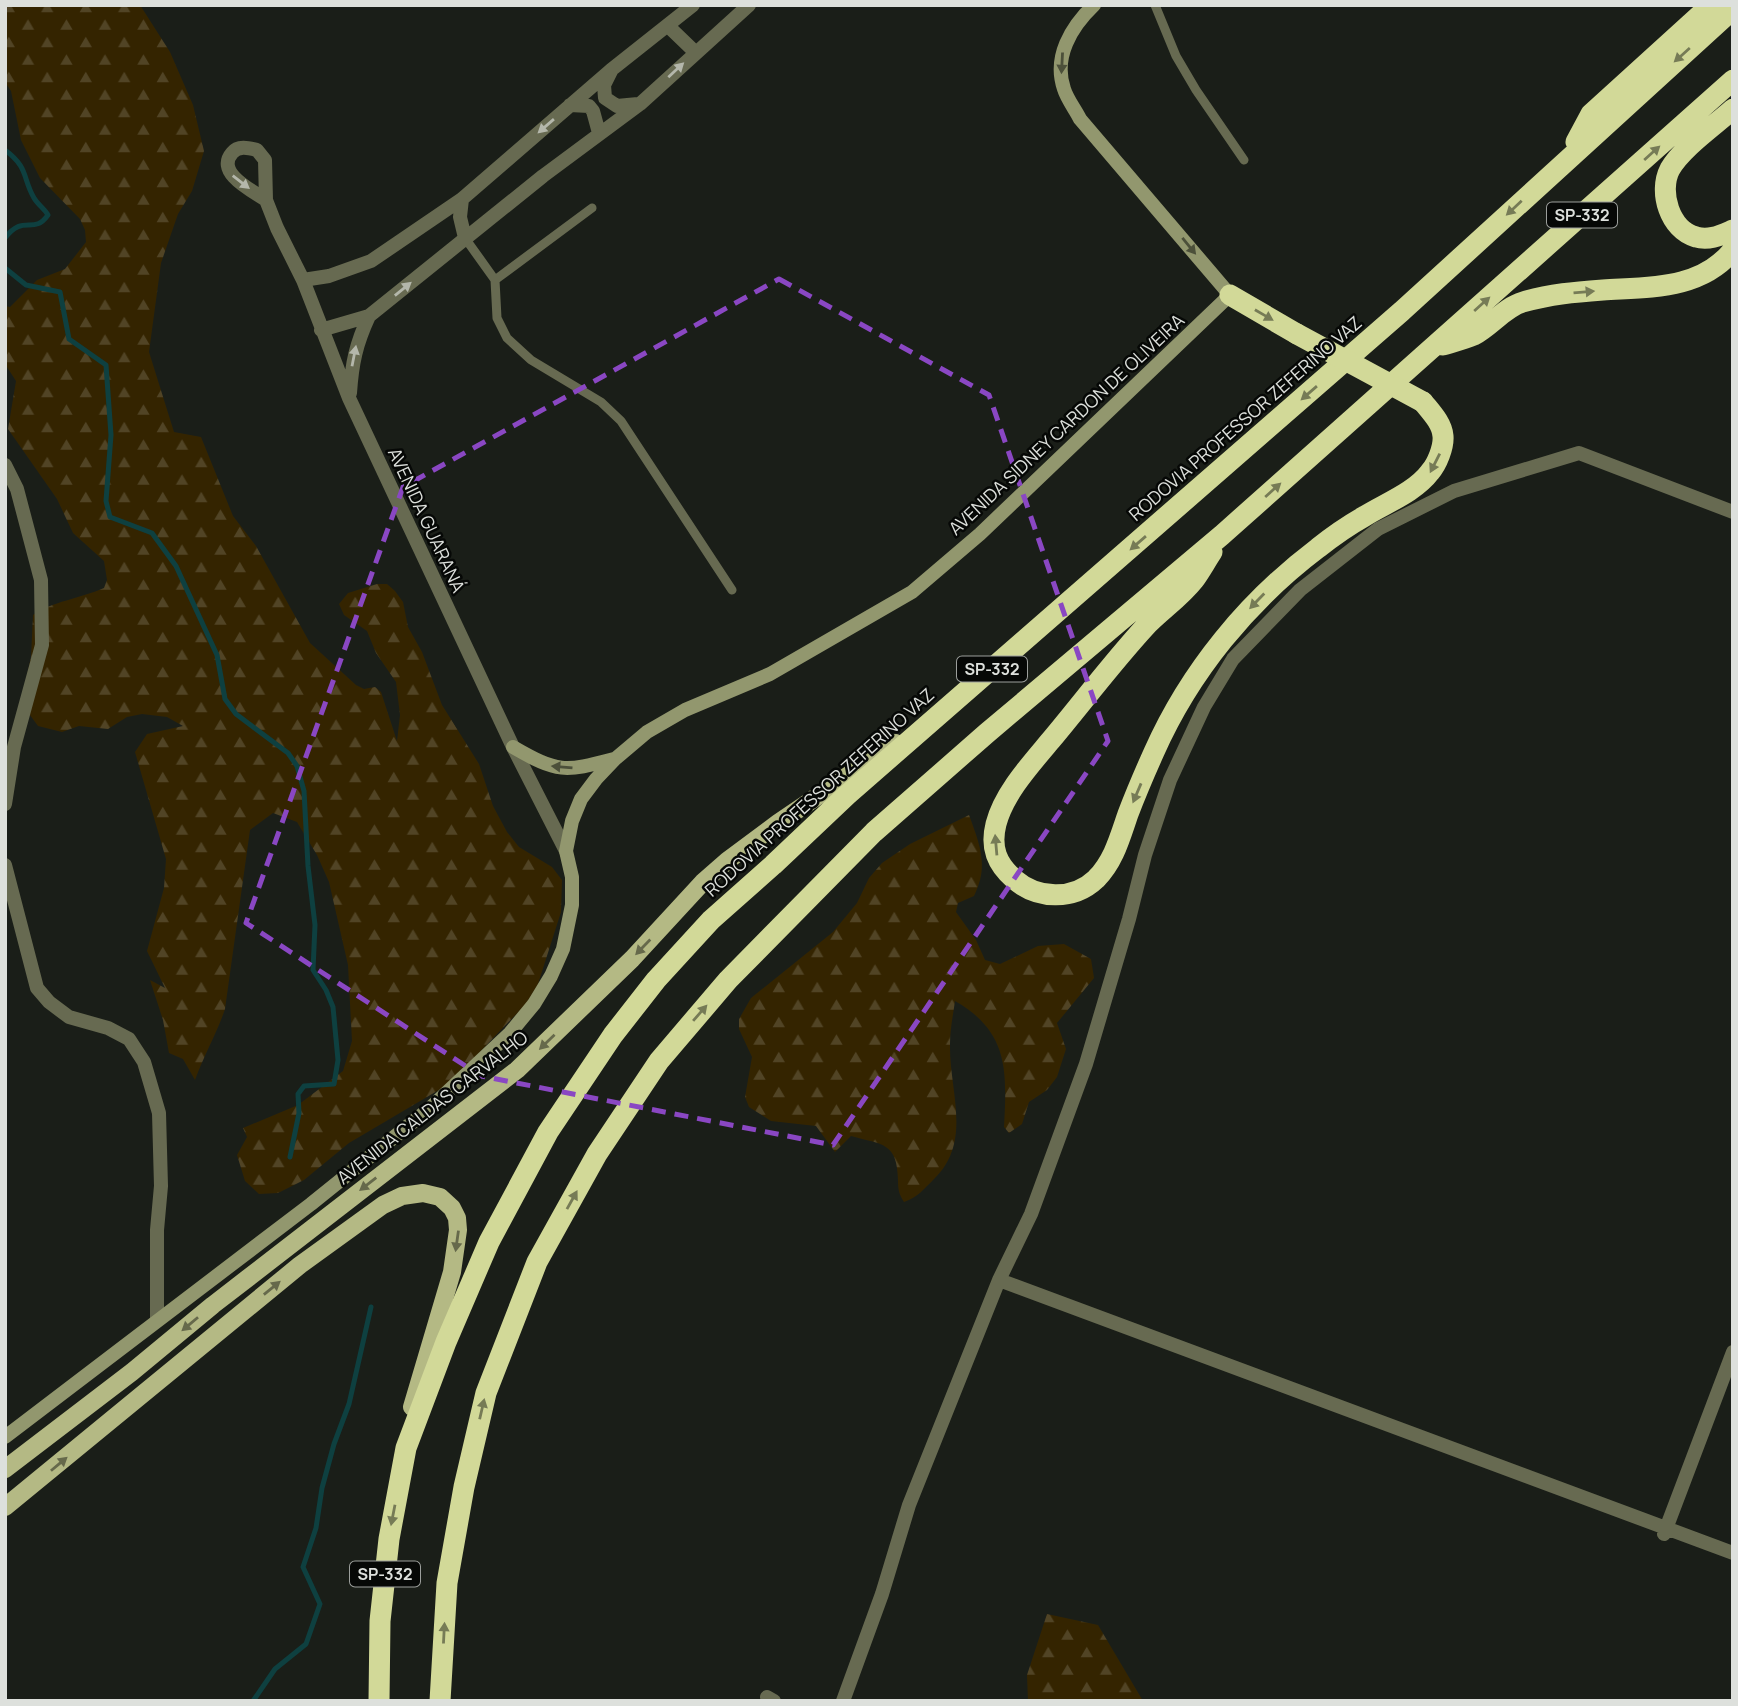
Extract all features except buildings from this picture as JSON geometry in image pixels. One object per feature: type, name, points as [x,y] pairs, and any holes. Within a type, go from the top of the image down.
[{"type":"highway","points":[[1569,156],[1591,114],[1712,5]]},
{"type":"highway","name":"RODOVIA PROFESSOR ZEFERINO VAZ","points":[[379,1701],[380,1621],[386,1566],[406,1448],[446,1342],[489,1242],[548,1132],[613,1035],[659,977],[711,920],[938,715],[1402,311],[1733,9]]},
{"type":"highway","name":"SP-332","points":[[440,1701],[447,1583],[464,1487],[486,1393],[537,1262],[597,1154],[659,1061],[728,981],[874,832],[1222,535],[1733,80]]},
{"type":"highway","points":[[1733,109],[1677,159],[1667,177],[1667,193],[1675,222],[1685,232],[1698,238],[1711,239],[1733,230]]},
{"type":"highway","points":[[1432,350],[1474,335],[1519,303],[1548,295],[1641,289],[1698,278],[1725,260],[1733,250]]},
{"type":"highway","points":[[1222,535],[1193,581],[1146,627],[1035,759],[1005,802],[995,826],[995,851],[1001,868],[1032,891],[1048,895],[1065,894],[1082,889],[1095,880],[1106,868],[1116,850],[1155,750],[1173,715],[1212,653],[1258,599],[1288,572],[1362,517],[1412,488],[1430,473],[1437,461],[1443,435],[1438,420],[1423,402],[1230,295]]},
{"type":"main road","name":"AVENIDA CALDAS CARVALHO","points":[[5,1469],[517,1070],[632,959],[703,882],[727,861],[808,802],[938,715]]},
{"type":"main road","points":[[5,1507],[300,1265],[383,1205],[402,1196],[423,1193],[440,1197],[452,1208],[457,1218],[458,1230],[452,1272],[413,1402],[406,1448]]},
{"type":"street","points":[[303,280],[330,276],[371,261],[462,199],[611,70],[693,5]]},
{"type":"street","points":[[321,330],[369,316],[599,133],[640,104],[750,5]]},
{"type":"street","points":[[1094,5],[1080,18],[1060,61],[1064,89],[1080,119],[1230,295]]},
{"type":"street","points":[[668,26],[695,52]]},
{"type":"street","points":[[611,70],[604,85],[606,99],[617,106],[640,104]]},
{"type":"street","points":[[570,105],[589,106],[599,133]]},
{"type":"street","points":[[462,199],[460,217],[465,238]]},
{"type":"street","name":"AVENIDA GUARANÁ","points":[[266,200],[303,280],[349,398],[513,747],[566,851]]},
{"type":"street","name":"AVENIDA SIDNEY CARDON DE OLIVEIRA","points":[[566,851],[572,821],[582,799],[615,759],[647,732],[685,710],[770,674],[912,592],[980,534],[1230,295]]},
{"type":"street","points":[[349,398],[353,359],[369,316]]},
{"type":"street","points":[[843,1701],[882,1594],[909,1505],[999,1280],[1031,1214],[1086,1064],[1145,855],[1170,780],[1204,707],[1233,659],[1300,590],[1378,529],[1454,491],[1580,453],[1733,512]]},
{"type":"street","points":[[5,465],[17,489],[41,580],[42,645],[14,747],[5,804]]},
{"type":"street","name":"AVENIDA SIDNEY CARDON DE OLIVEIRA","points":[[513,747],[544,765],[569,770],[615,759]]},
{"type":"street","name":"AVENIDA CALDAS CARVALHO","points":[[5,1437],[311,1204],[429,1109],[510,1033],[534,1004],[563,949],[572,905],[572,877],[566,851]]},
{"type":"street","points":[[5,865],[37,988],[49,1002],[69,1017],[108,1028],[129,1039],[144,1062],[159,1113],[161,1185],[157,1320]]},
{"type":"street","points":[[999,1280],[1664,1533],[1733,1553]]},
{"type":"street","points":[[1664,1533],[1733,1352]]},
{"type":"lane","points":[[1155,5],[1177,56],[1196,90],[1244,160]]},
{"type":"lane","points":[[495,280],[592,208]]},
{"type":"lane","points":[[465,238],[495,280],[497,318],[507,338],[531,359],[601,402],[621,422],[732,590]]},
{"type":"highlighted area","points":[[779,279],[989,395],[1108,741],[833,1145],[481,1076],[246,923],[403,487]]},
{"type":"green space","points":[[5,5],[140,5],[170,52],[193,105],[204,151],[192,191],[178,214],[161,263],[149,352],[174,432],[201,437],[233,516],[256,546],[310,643],[356,685],[364,689],[375,687],[381,692],[397,741],[400,715],[396,682],[376,653],[367,631],[344,615],[339,604],[348,593],[377,584],[387,584],[395,591],[403,602],[408,627],[422,652],[442,705],[479,764],[493,806],[507,832],[519,847],[552,867],[562,880],[561,912],[538,984],[526,1004],[449,1084],[349,1143],[304,1180],[278,1193],[259,1194],[245,1181],[237,1155],[247,1137],[243,1128],[298,1105],[343,1071],[352,1041],[348,965],[329,882],[317,855],[297,822],[273,813],[250,830],[225,1009],[195,1080],[183,1059],[169,1053],[163,1020],[150,980],[165,988],[147,951],[164,888],[166,859],[135,752],[147,734],[183,726],[167,717],[142,714],[127,717],[108,729],[79,726],[62,732],[38,726],[27,711],[23,693],[31,657],[33,615],[48,607],[104,588],[107,580],[104,561],[73,533],[57,499],[8,429],[16,381],[5,364],[5,306],[10,307],[37,280],[65,269],[86,242],[80,219],[40,178],[21,140],[11,91],[5,82]]},
{"type":"green space","points":[[969,815],[981,856],[981,875],[974,896],[958,903],[956,912],[976,940],[985,960],[1000,964],[1038,946],[1064,944],[1091,959],[1094,978],[1057,1023],[1066,1049],[1057,1077],[1047,1090],[1029,1102],[1022,1124],[1009,1133],[1004,1127],[1004,1071],[995,1040],[973,1013],[955,1001],[950,1044],[956,1115],[953,1148],[946,1164],[934,1179],[917,1195],[904,1202],[900,1194],[895,1158],[886,1147],[851,1136],[835,1152],[816,1126],[771,1121],[749,1107],[745,1097],[752,1057],[739,1029],[739,1019],[751,998],[833,932],[857,903],[869,878],[882,863],[910,844]]},
{"type":"green space","points":[[1047,1614],[1098,1625],[1143,1701],[1028,1701],[1027,1675]]},
{"type":"waterway","points":[[5,150],[22,168],[30,191],[48,215],[38,224],[18,227],[5,238]]},
{"type":"waterway","points":[[5,268],[26,285],[60,292],[69,339],[106,365],[111,435],[106,501],[110,517],[152,533],[176,566],[217,655],[225,699],[236,714],[288,753],[297,766],[304,791],[308,866],[315,925],[313,970],[333,1007],[338,1060],[334,1084],[304,1086],[298,1094],[299,1113],[290,1157]]},
{"type":"waterway","points":[[253,1701],[275,1669],[306,1644],[320,1604],[303,1567],[316,1528],[322,1488],[334,1444],[349,1404],[371,1307]]}]
